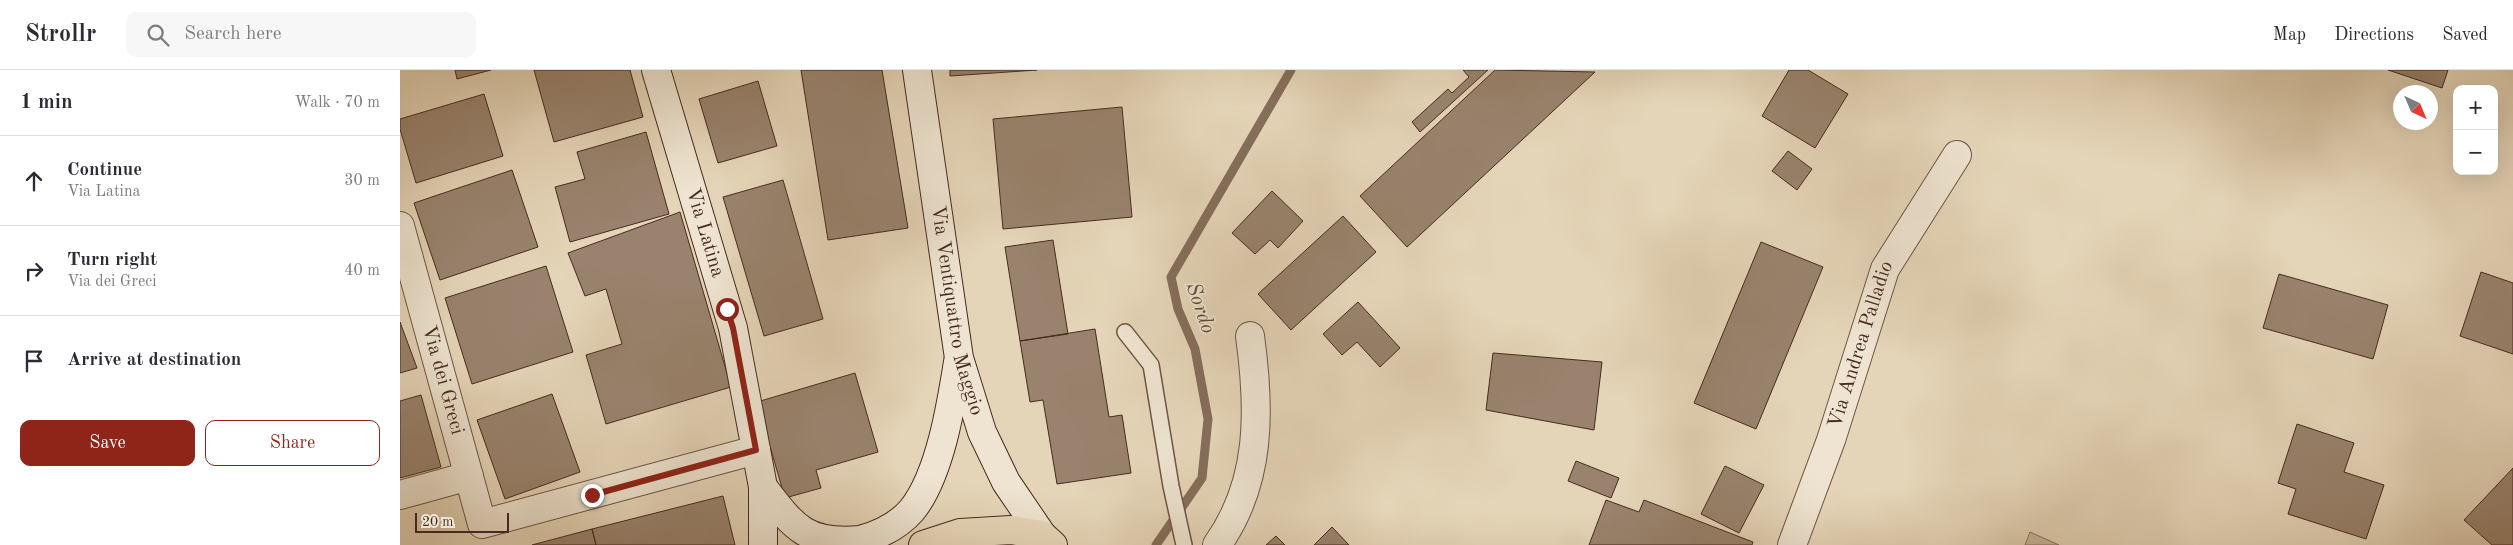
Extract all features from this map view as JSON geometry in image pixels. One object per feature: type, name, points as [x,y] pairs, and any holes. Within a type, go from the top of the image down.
[{"type":"main road","name":"Via Latina","points":[[656,70],[733,328],[763,487],[763,545]]},
{"type":"main road","name":"Via Ventiquattro Maggio","points":[[917,70],[959,358],[986,440],[1006,482],[1048,540]]},
{"type":"main road","name":"Via Andrea Palladio","points":[[1792,545],[1831,440],[1885,269],[1957,155]]},
{"type":"main road","name":"Via dei Greci","points":[[400,226],[482,524],[756,450]]},
{"type":"main road","points":[[1217,545],[1226,533],[1249,482],[1256,425],[1256,378],[1250,336]]},
{"type":"main road","points":[[763,487],[793,526],[807,538],[827,544],[848,543],[869,538],[892,528],[912,510],[931,476],[949,417],[959,358]]},
{"type":"main road","points":[[400,496],[469,476]]},
{"type":"main road","points":[[923,545],[960,533],[1011,530],[1048,540]]},
{"type":"lane","points":[[1125,332],[1151,365],[1171,486],[1184,545]]},
{"type":"shaded area","points":[[2030,532],[2059,545],[2025,545]]},
{"type":"building","points":[[455,70],[491,70],[457,79]]},
{"type":"building","points":[[534,70],[630,70],[643,117],[554,142]]},
{"type":"building","points":[[801,70],[882,70],[908,228],[828,240]]},
{"type":"building","points":[[950,70],[1037,70],[950,76]]},
{"type":"building","points":[[1463,70],[1488,70],[1420,132],[1412,122],[1448,89],[1452,93],[1469,77]]},
{"type":"building","points":[[1495,70],[1595,72],[1407,247],[1360,196]]},
{"type":"building","points":[[1789,70],[1808,70],[1848,94],[1815,148],[1762,116]]},
{"type":"building","points":[[2388,70],[2448,70],[2442,88],[2438,85]]},
{"type":"building","points":[[758,81],[777,146],[718,163],[699,99]]},
{"type":"building","points":[[484,94],[503,156],[416,183],[400,129],[400,119]]},
{"type":"building","points":[[1122,107],[1132,217],[1003,229],[993,119]]},
{"type":"building","points":[[646,132],[669,214],[570,242],[555,187],[585,179],[577,152]]},
{"type":"building","points":[[1788,151],[1812,169],[1797,190],[1772,171]]},
{"type":"building","points":[[512,170],[538,247],[440,280],[414,203]]},
{"type":"building","points":[[783,180],[823,319],[764,336],[723,197]]},
{"type":"building","points":[[1272,191],[1303,221],[1278,248],[1270,240],[1255,254],[1232,233]]},
{"type":"building","points":[[680,212],[731,387],[606,424],[586,355],[622,344],[606,289],[585,296],[568,253]]},
{"type":"building","points":[[1343,216],[1376,252],[1291,330],[1258,294]]},
{"type":"building","points":[[1053,240],[1068,334],[1020,341],[1005,247]]},
{"type":"building","points":[[1761,242],[1823,267],[1756,429],[1694,403]]},
{"type":"building","points":[[546,266],[573,352],[472,384],[445,298]]},
{"type":"building","points":[[2481,272],[2513,283],[2513,354],[2460,336]]},
{"type":"building","points":[[2279,274],[2388,305],[2373,359],[2263,328]]},
{"type":"building","points":[[1358,302],[1400,348],[1380,367],[1357,342],[1342,355],[1323,334]]},
{"type":"building","points":[[400,322],[417,368],[400,373]]},
{"type":"building","points":[[1095,329],[1109,417],[1122,415],[1131,473],[1057,484],[1043,400],[1030,402],[1020,341]]},
{"type":"building","points":[[1493,353],[1602,362],[1594,430],[1486,410]]},
{"type":"building","points":[[855,373],[878,452],[816,470],[821,488],[785,498],[757,402]]},
{"type":"building","points":[[552,394],[580,472],[505,499],[477,420]]},
{"type":"building","points":[[421,395],[441,467],[400,478],[400,401]]},
{"type":"building","points":[[2297,424],[2354,443],[2344,472],[2384,485],[2366,539],[2288,514],[2296,489],[2278,483]]},
{"type":"building","points":[[1576,461],[1619,478],[1611,498],[1568,481]]},
{"type":"building","points":[[1725,466],[1764,485],[1739,533],[1701,514]]},
{"type":"building","points":[[2513,468],[2513,545],[2492,545],[2464,520]]},
{"type":"building","points":[[723,496],[735,545],[596,545],[592,529]]},
{"type":"building","points":[[1606,500],[1639,512],[1644,500],[1753,542],[1752,545],[1589,545]]},
{"type":"building","points":[[1332,527],[1349,545],[1314,545]]},
{"type":"building","points":[[592,529],[596,545],[532,545]]},
{"type":"building","points":[[1276,536],[1285,545],[1266,545]]},
{"type":"waterway","name":"Sordo","points":[[1156,545],[1202,478],[1208,419],[1195,349],[1178,309],[1171,277],[1291,70]]},
{"type":"route","points":[[592,495],[756,450],[733,328],[727,309]]}]
